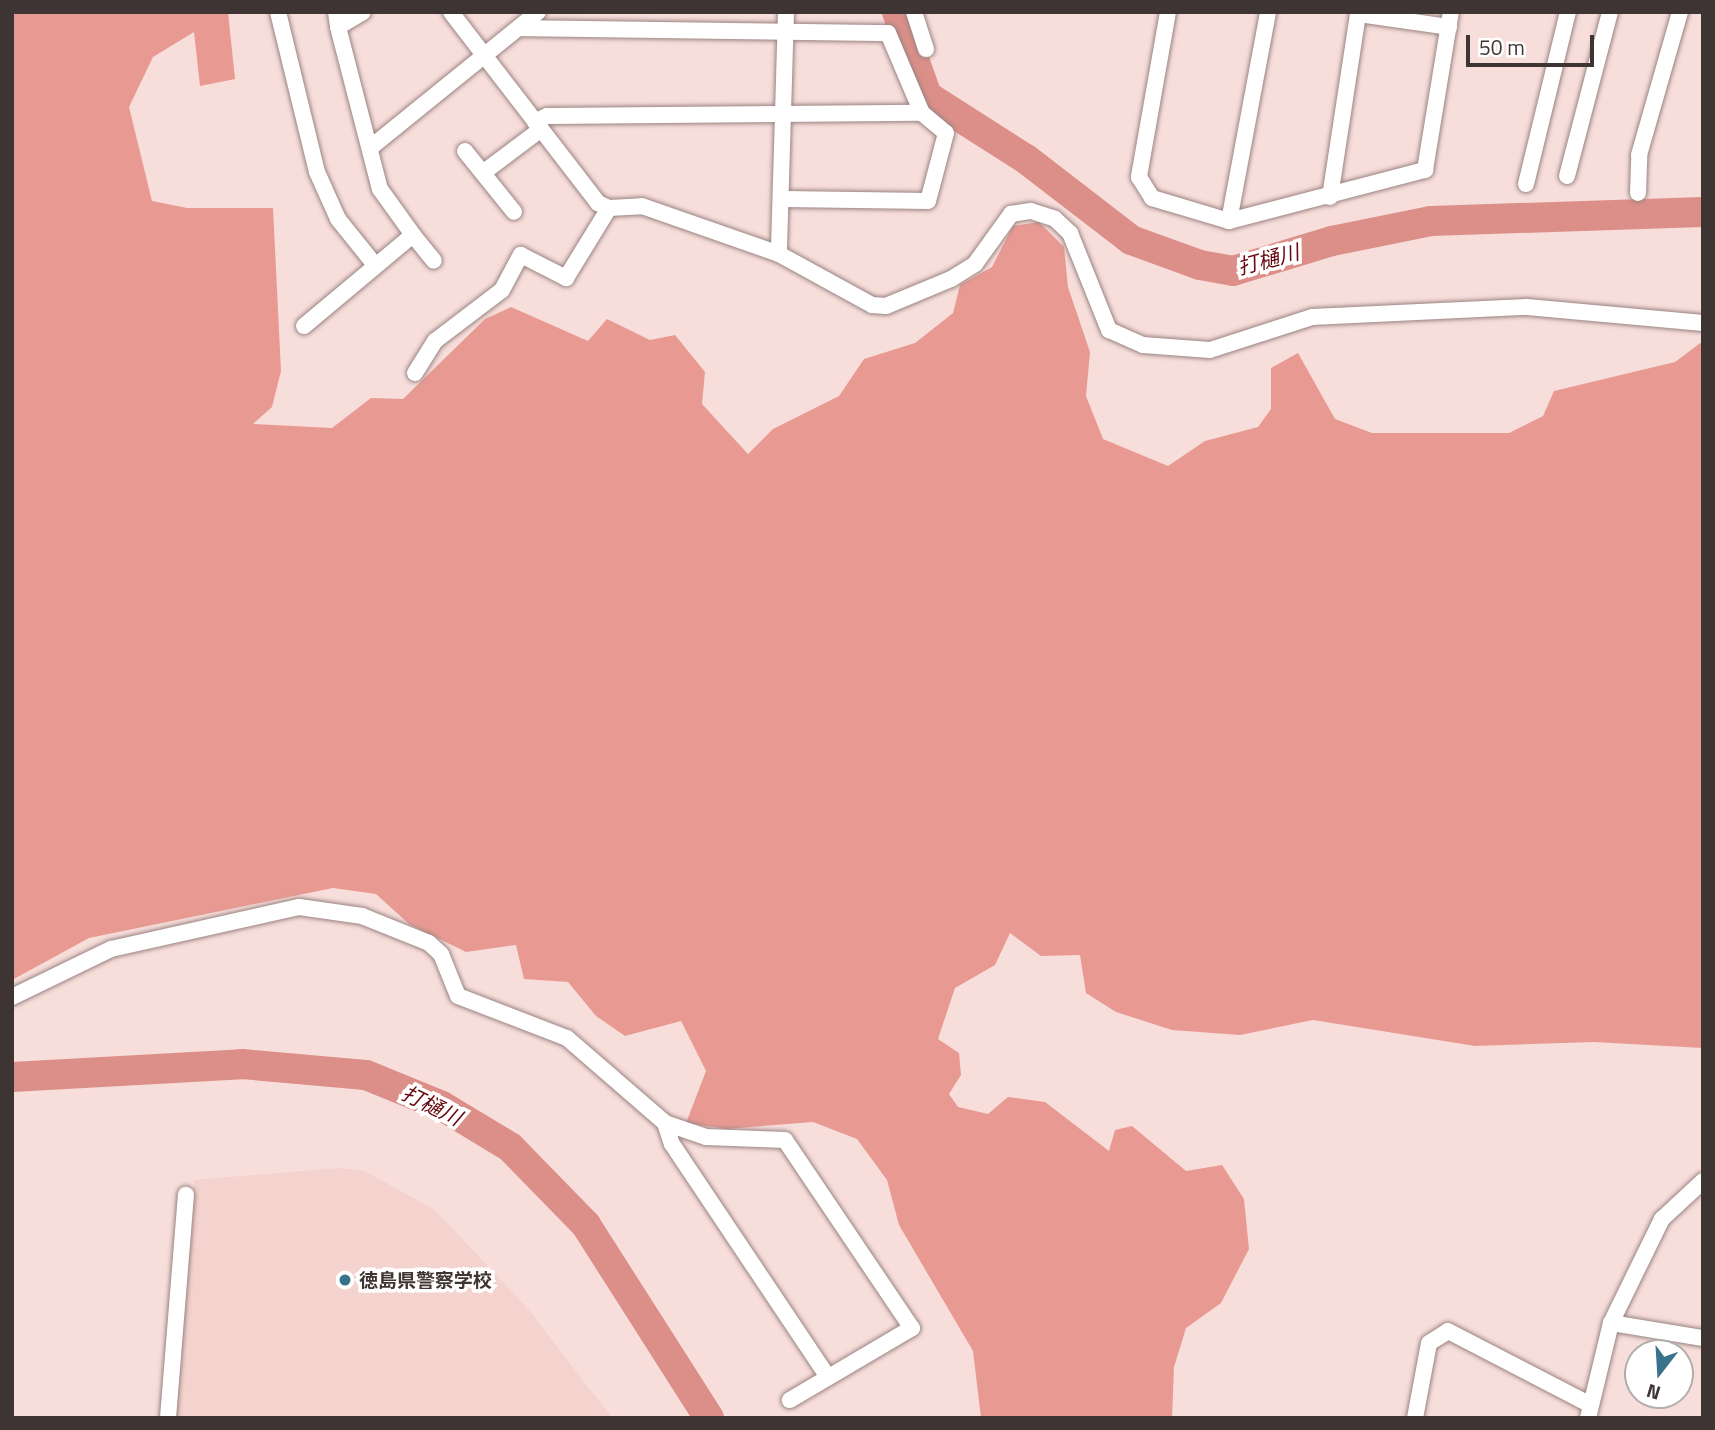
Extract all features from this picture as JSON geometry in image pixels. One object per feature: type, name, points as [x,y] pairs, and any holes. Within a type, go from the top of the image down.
[{"type":"street","points":[[278,12],[317,172],[338,219],[375,265]]},
{"type":"street","points":[[363,12],[337,20],[380,190],[434,261]]},
{"type":"street","points":[[451,12],[487,55],[598,203],[609,208],[642,206],[779,254],[886,306],[975,264],[1010,214],[1031,211],[1055,219],[1070,233],[1109,330],[1143,345],[1178,350],[1210,350],[1312,317],[1527,307],[1703,323]]},
{"type":"street","points":[[370,148],[538,12]]},
{"type":"street","points":[[779,254],[784,199],[786,12]]},
{"type":"street","points":[[914,12],[926,49]]},
{"type":"street","points":[[1168,12],[1139,177],[1152,198],[1229,220],[1330,197],[1425,170],[1450,20],[1354,13],[1330,197]]},
{"type":"street","points":[[1229,220],[1268,12]]},
{"type":"street","points":[[1526,184],[1568,12]]},
{"type":"street","points":[[1567,176],[1610,12]]},
{"type":"street","points":[[1638,193],[1639,155],[1679,12]]},
{"type":"street","points":[[520,28],[888,33],[922,113],[946,133],[928,201],[784,199]]},
{"type":"street","points":[[484,172],[547,116],[922,113]]},
{"type":"street","points":[[465,151],[514,212]]},
{"type":"street","points":[[415,373],[435,341],[502,290],[521,255],[566,278],[609,208]]},
{"type":"street","points":[[304,326],[413,235]]},
{"type":"street","points":[[12,997],[111,949],[299,906],[328,908],[429,943],[441,954],[458,996],[567,1038],[665,1123],[706,1137],[785,1140],[912,1328],[790,1400]]},
{"type":"street","points":[[665,1123],[672,1144],[828,1377]]},
{"type":"street","points":[[1415,1418],[1429,1343],[1448,1331],[1588,1411],[1611,1323],[1662,1219],[1703,1181]]},
{"type":"street","points":[[167,1418],[186,1195]]},
{"type":"street","points":[[1611,1323],[1703,1338]]},
{"type":"shaded area","points":[[12,12],[228,12],[235,79],[200,86],[194,32],[153,57],[129,107],[152,201],[187,208],[273,208],[281,371],[272,407],[253,424],[332,428],[371,398],[403,399],[485,319],[511,307],[588,341],[607,319],[650,340],[675,335],[705,372],[702,404],[748,454],[773,429],[839,396],[864,359],[915,343],[953,313],[960,285],[992,267],[1013,226],[1039,222],[1064,247],[1068,287],[1090,352],[1086,396],[1103,439],[1168,466],[1205,441],[1258,427],[1271,409],[1271,368],[1298,353],[1335,419],[1372,433],[1509,433],[1543,416],[1554,391],[1675,362],[1703,341],[1703,1048],[1594,1042],[1475,1046],[1313,1020],[1240,1035],[1172,1030],[1116,1012],[1086,993],[1080,955],[1041,956],[1010,933],[995,965],[955,988],[938,1039],[959,1053],[961,1075],[949,1094],[958,1107],[988,1114],[1008,1097],[1045,1102],[1109,1151],[1115,1130],[1132,1126],[1186,1171],[1222,1165],[1244,1199],[1249,1249],[1221,1303],[1186,1328],[1174,1367],[1172,1418],[981,1418],[973,1351],[899,1225],[887,1180],[857,1139],[813,1122],[726,1129],[686,1123],[706,1071],[681,1021],[625,1036],[596,1016],[568,982],[524,979],[516,945],[466,952],[409,924],[376,894],[333,888],[89,938],[12,980]]},
{"type":"shaded area","name":"徳島県警察学校","points":[[339,1168],[365,1171],[435,1210],[529,1310],[612,1418],[175,1418],[194,1180]]},
{"type":"waterway","name":"打樋川","points":[[897,12],[927,96],[1026,159],[1131,240],[1200,265],[1233,271],[1332,241],[1431,221],[1703,212]]},
{"type":"waterway","name":"打樋川","points":[[12,1077],[242,1064],[366,1075],[442,1106],[510,1147],[586,1225],[709,1418]]},
{"type":"place","name":"徳島県警察学校","points":[[345,1280]]}]
